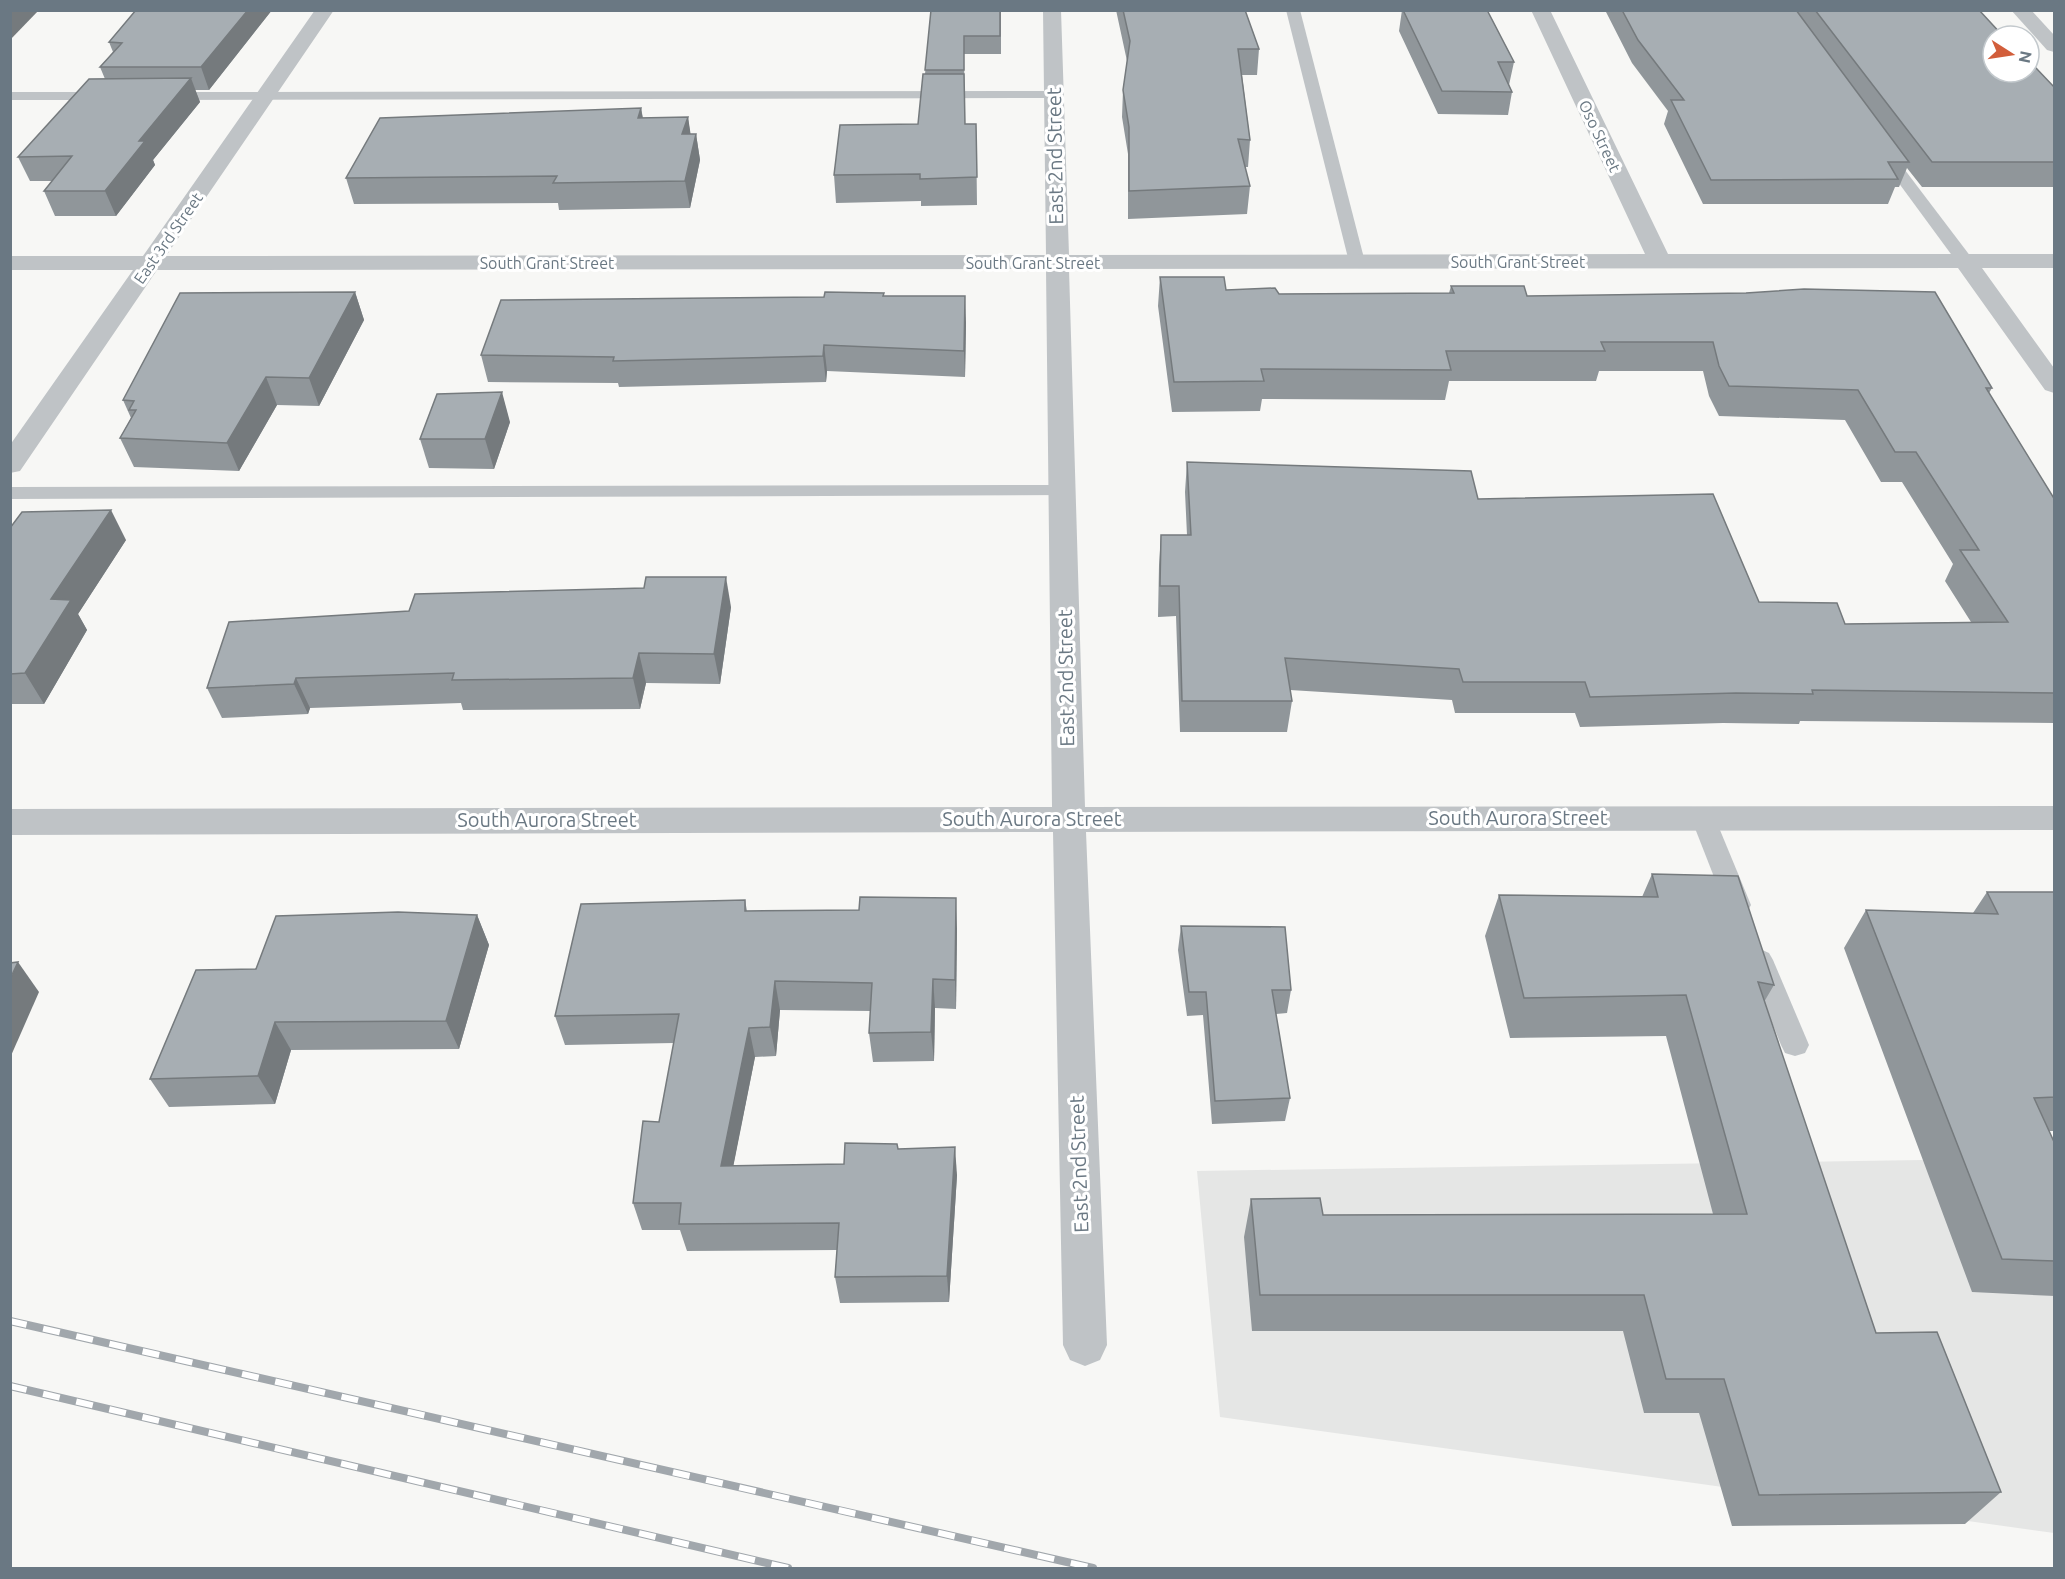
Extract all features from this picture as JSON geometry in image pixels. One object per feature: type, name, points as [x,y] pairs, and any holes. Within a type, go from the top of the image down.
[{"type":"street","name":"East 3rd Street","points":[[10,465],[326,10]]},
{"type":"street","name":"East 2nd Street","points":[[1052,10],[1069,819],[1085,1345]]},
{"type":"street","name":"Oso Street","points":[[1540,10],[1659,261]]},
{"type":"street","points":[[2020,10],[2055,46]]},
{"type":"street","points":[[1965,261],[2055,385]]},
{"type":"street","name":"South Grant Street","points":[[10,263],[2055,261]]},
{"type":"street","name":"South Aurora Street","points":[[10,822],[2055,818]]},
{"type":"lane","points":[[1293,10],[1357,262]]},
{"type":"lane","points":[[150,96],[1053,95]]},
{"type":"lane","points":[[10,96],[127,96]]},
{"type":"lane","points":[[1872,136],[1965,261]]},
{"type":"lane","points":[[10,493],[1062,491]]},
{"type":"lane","points":[[1703,818],[1795,1045]]},
{"type":"shaded area","points":[[2054,1158],[2054,1533],[1220,1417],[1197,1171]]},
{"type":"building","points":[[136,10],[248,10],[201,67],[100,67],[122,43],[109,42]]},
{"type":"building","points":[[931,10],[1000,10],[1000,36],[964,36],[964,70],[925,70]]},
{"type":"building","points":[[1123,10],[1245,10],[1259,49],[1238,49],[1250,140],[1238,139],[1250,186],[1129,191],[1129,127],[1123,90],[1130,41]]},
{"type":"building","points":[[1403,10],[1487,10],[1514,62],[1498,62],[1512,92],[1442,91]]},
{"type":"building","points":[[1622,10],[1796,10],[1909,162],[1888,162],[1898,179],[1711,180],[1671,100],[1684,100],[1638,40]]},
{"type":"building","points":[[1815,10],[1979,10],[1992,24],[1981,24],[1981,84],[2041,84],[2041,73],[2055,88],[2055,162],[1932,162]]},
{"type":"building","points":[[923,74],[964,74],[965,124],[976,124],[977,177],[920,179],[920,174],[834,175],[840,125],[918,124]]},
{"type":"building","points":[[191,78],[139,141],[145,141],[105,191],[44,191],[72,156],[18,157],[89,79]]},
{"type":"building","points":[[641,108],[638,118],[688,117],[682,134],[696,134],[685,181],[553,183],[557,176],[346,178],[380,118]]},
{"type":"building","points":[[1160,277],[1224,277],[1226,290],[1275,288],[1279,294],[1454,293],[1451,286],[1524,286],[1527,296],[1746,293],[1804,289],[1935,292],[1992,388],[1986,388],[2055,500],[2055,693],[1812,690],[1813,694],[1736,693],[1590,697],[1585,682],[1463,682],[1459,669],[1285,658],[1292,701],[1182,701],[1179,586],[1160,586],[1161,535],[1191,535],[1187,462],[1471,471],[1478,499],[1713,494],[1759,602],[1837,603],[1845,624],[2008,622],[1960,550],[1979,550],[1916,452],[1895,452],[1858,390],[1729,386],[1719,366],[1713,342],[1601,342],[1605,351],[1446,351],[1451,370],[1261,369],[1264,381],[1174,382]]},
{"type":"building","points":[[355,292],[309,378],[266,377],[227,443],[120,438],[136,410],[129,410],[134,401],[123,400],[180,293]]},
{"type":"building","points":[[825,292],[884,293],[883,296],[965,296],[964,351],[824,345],[823,356],[613,361],[614,357],[481,355],[501,300],[824,297]]},
{"type":"building","points":[[502,392],[485,439],[420,439],[437,394]]},
{"type":"building","points":[[111,510],[51,599],[71,600],[25,673],[10,674],[10,528],[22,512]]},
{"type":"building","points":[[646,577],[726,577],[714,654],[639,653],[633,678],[452,680],[454,673],[296,678],[294,684],[207,688],[229,622],[409,611],[415,594],[644,588]]},
{"type":"building","points":[[1652,874],[1738,876],[1774,985],[1758,982],[1876,1333],[1937,1332],[2001,1492],[1759,1495],[1724,1379],[1666,1379],[1644,1295],[1260,1295],[1251,1199],[1320,1198],[1323,1215],[1747,1214],[1686,995],[1524,998],[1499,895],[1658,897]]},
{"type":"building","points":[[1987,892],[2055,892],[2055,1097],[2034,1098],[2055,1144],[2055,1261],[2002,1259],[1866,910],[1998,914]]},
{"type":"building","points":[[860,897],[956,898],[955,980],[933,979],[931,1032],[869,1033],[872,983],[775,981],[770,1027],[749,1028],[721,1166],[844,1164],[845,1143],[897,1144],[898,1149],[955,1147],[947,1276],[835,1277],[839,1223],[679,1224],[681,1203],[633,1203],[643,1121],[659,1122],[679,1014],[555,1016],[581,904],[745,900],[745,911],[859,910]]},
{"type":"building","points":[[398,912],[477,915],[446,1021],[275,1022],[258,1076],[150,1079],[196,970],[256,969],[276,916]]},
{"type":"building","points":[[1181,926],[1285,927],[1291,990],[1272,990],[1290,1098],[1215,1101],[1206,992],[1189,992]]},
{"type":"building","points":[[18,962],[10,979],[10,963]]},
{"type":"railway","points":[[10,1321],[1093,1568]]},
{"type":"railway","points":[[10,1386],[788,1568]]}]
